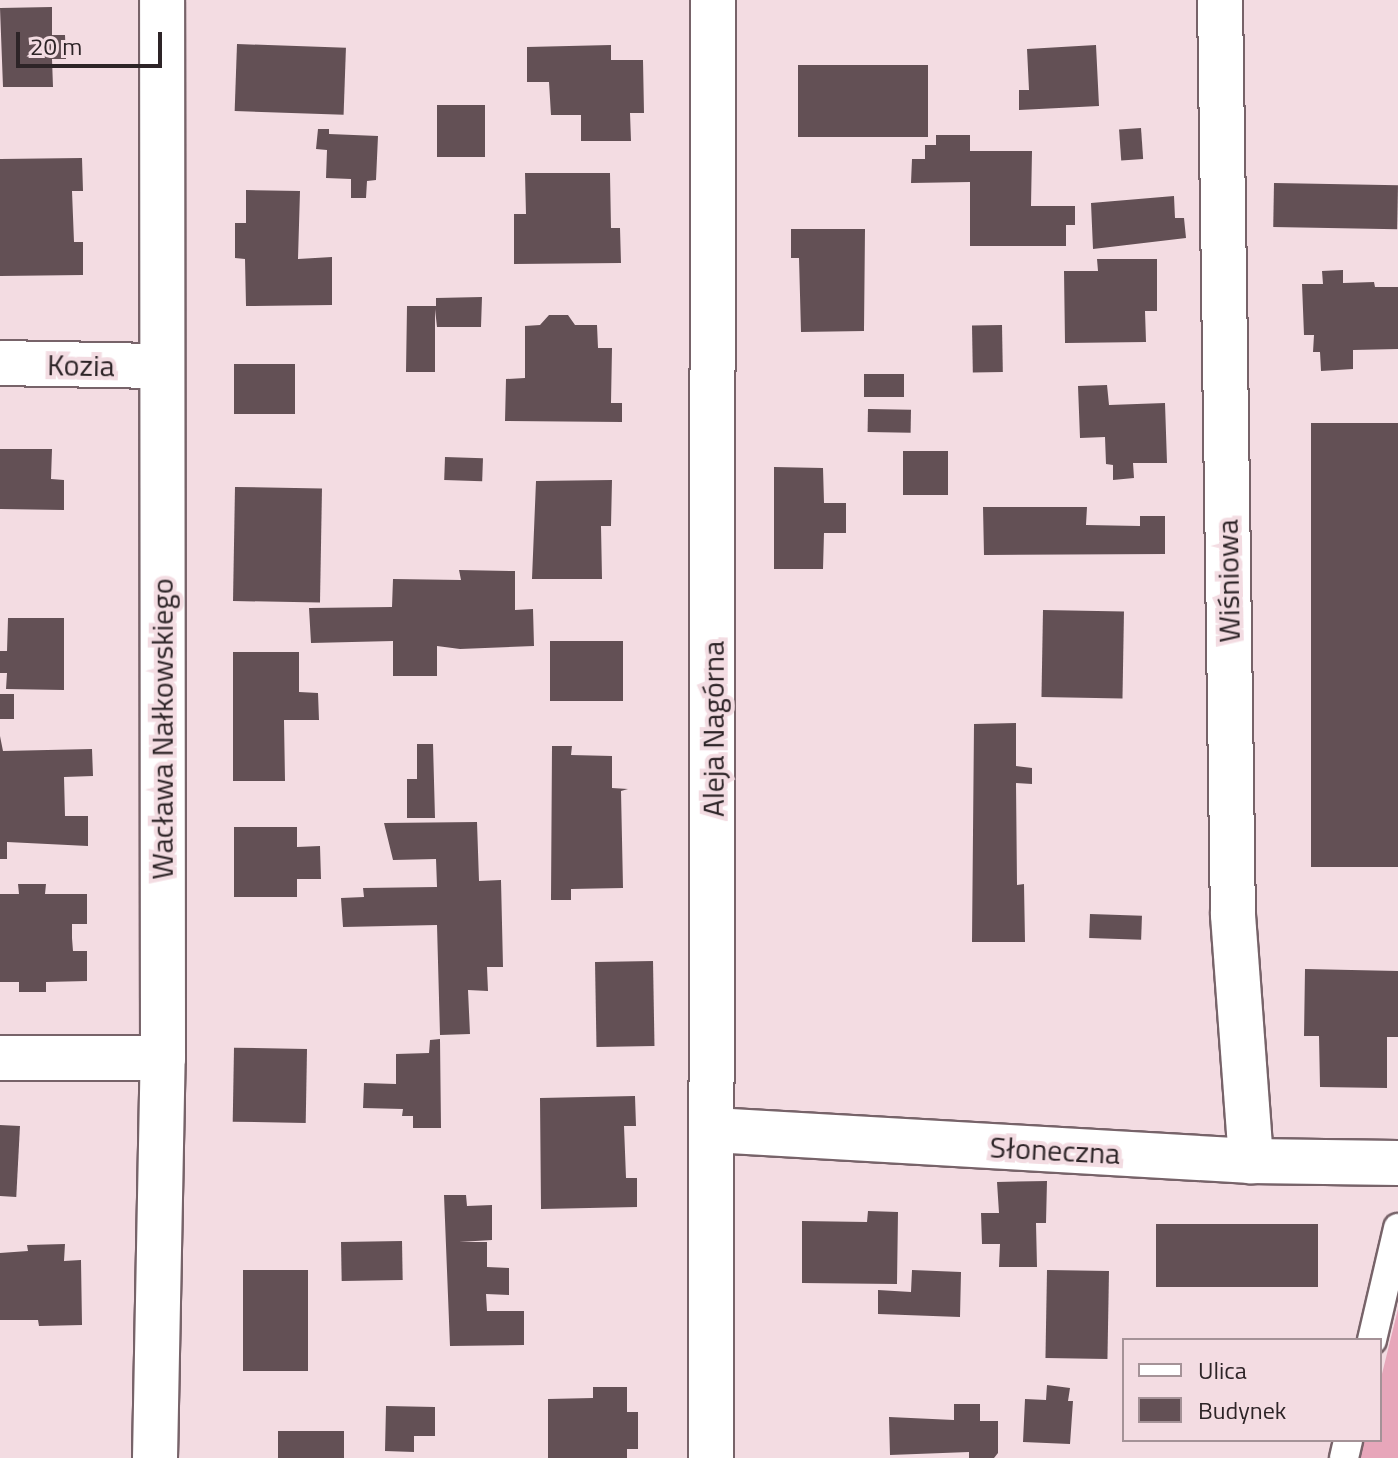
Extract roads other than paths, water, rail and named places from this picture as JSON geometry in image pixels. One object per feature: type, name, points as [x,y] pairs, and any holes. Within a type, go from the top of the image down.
[{"type":"street","name":"Wacława Nałkowskiego","points":[[155,1458],[163,1058],[162,0]]},
{"type":"street","name":"Aleja Nagórna","points":[[711,1458],[713,0]]},
{"type":"street","name":"Wiśniowa","points":[[1220,0],[1233,915],[1251,1161]]},
{"type":"street","name":"Kozia","points":[[0,363],[162,366]]},
{"type":"street","points":[[0,1058],[163,1058]]},
{"type":"street","name":"Słoneczna","points":[[713,1130],[1251,1161],[1398,1163]]},
{"type":"lane","points":[[1372,1338],[1398,1228]]}]
